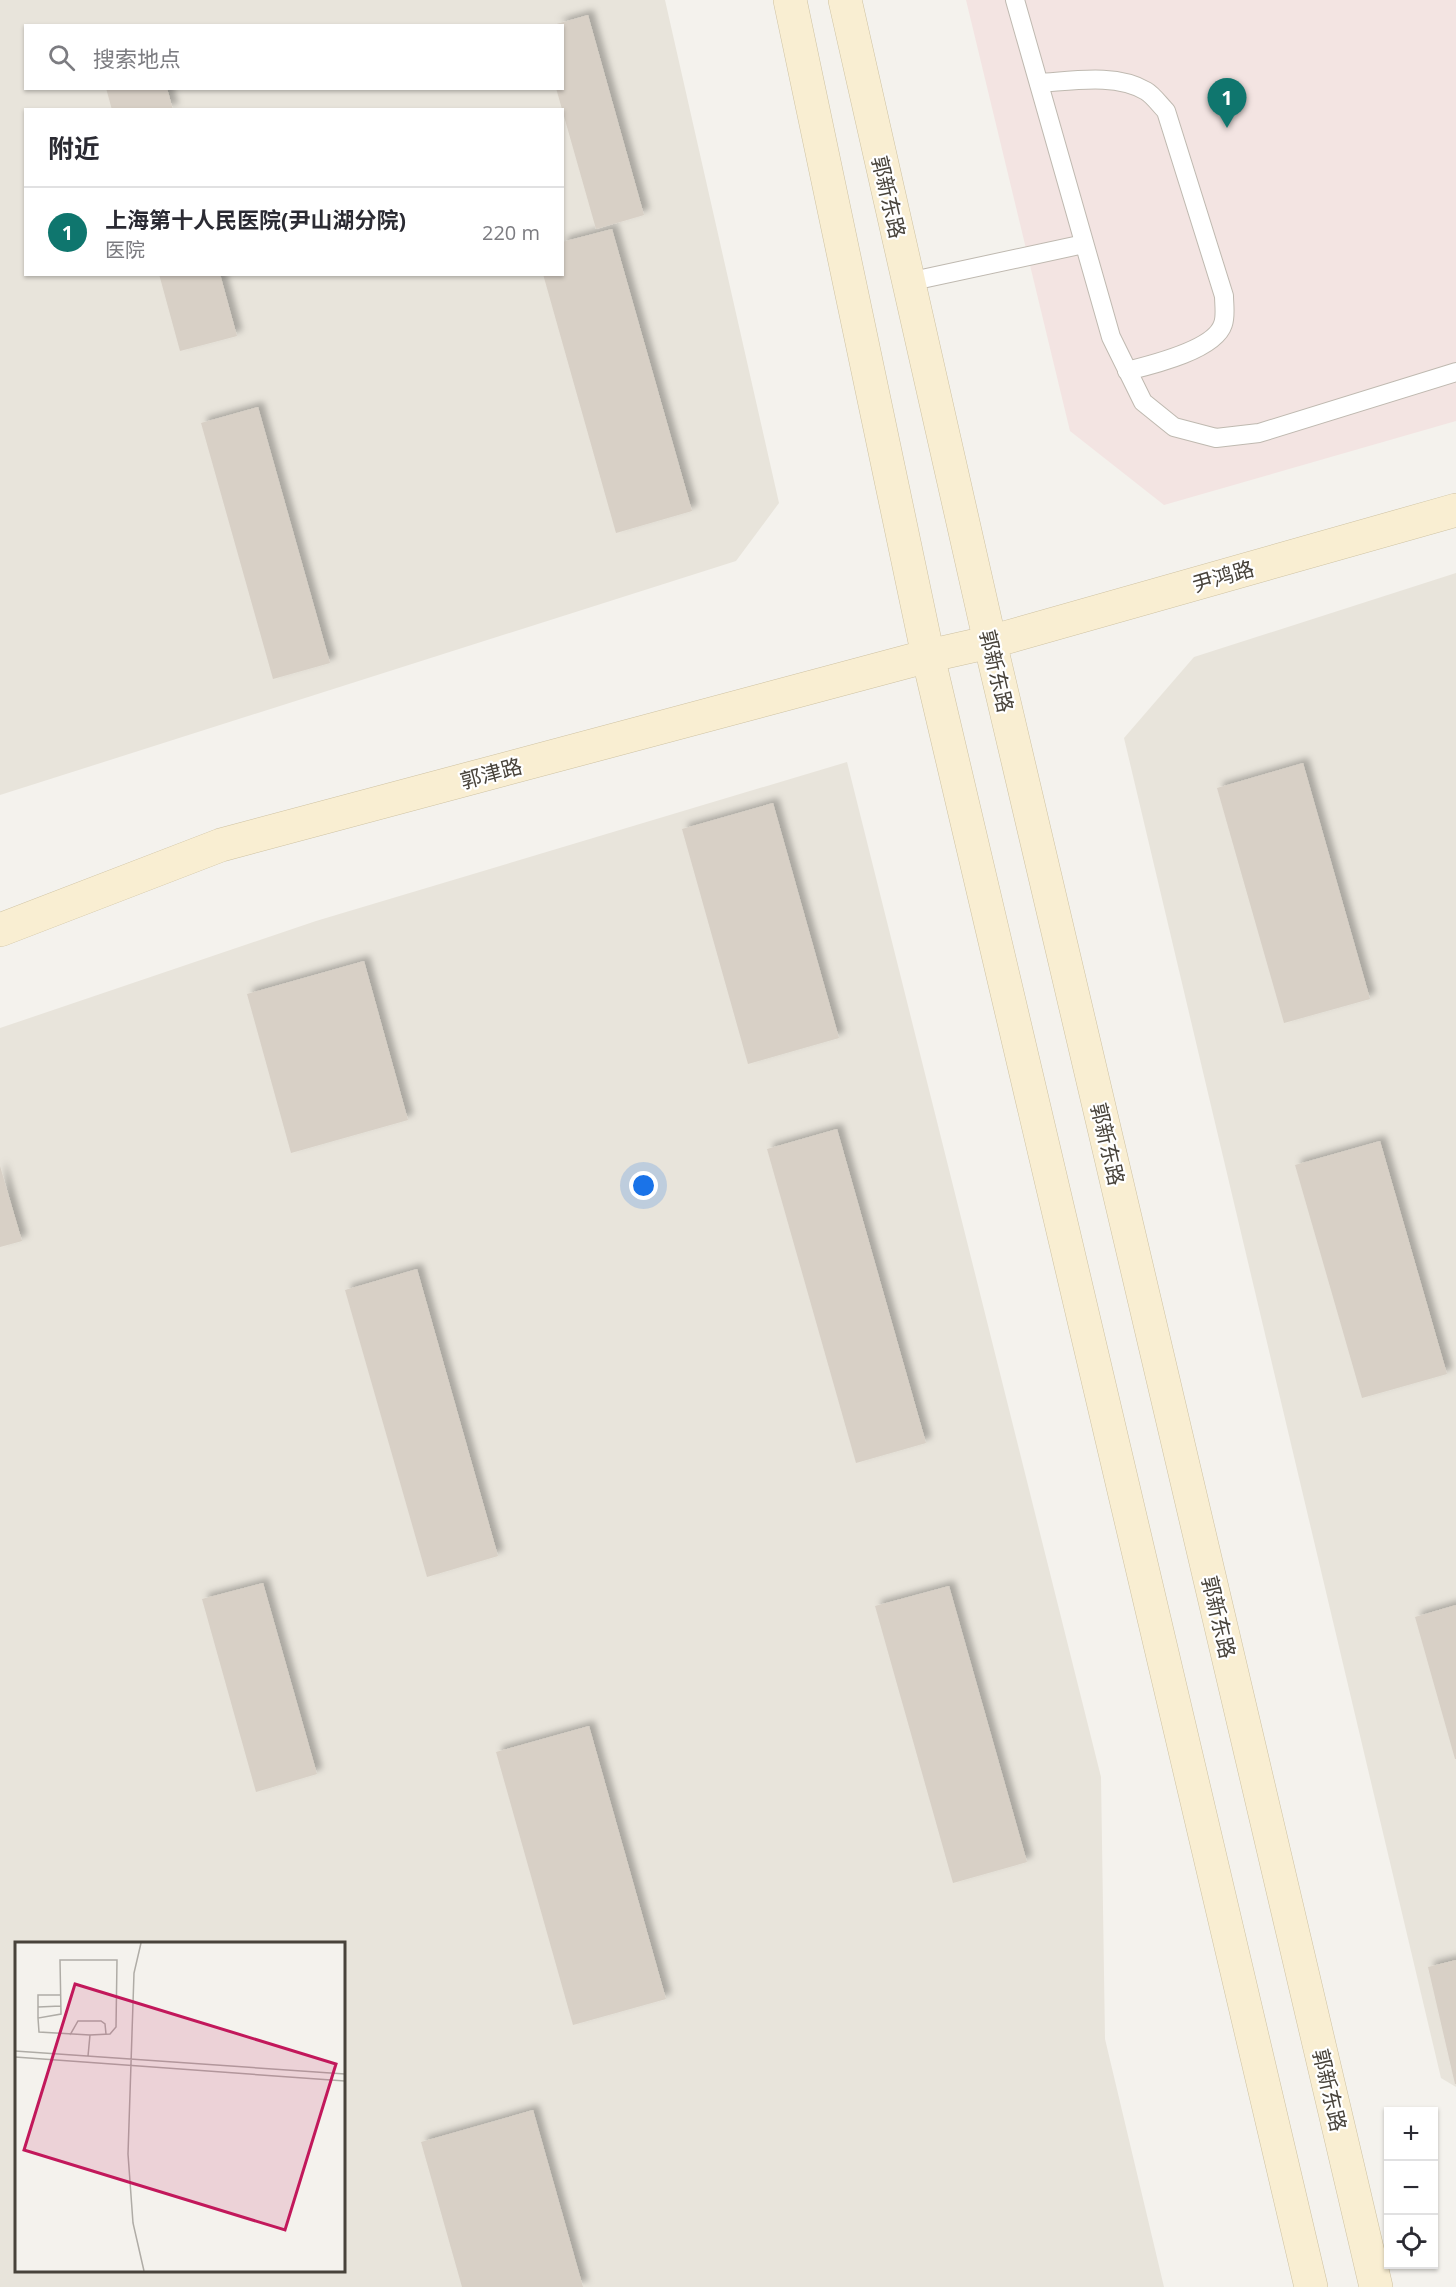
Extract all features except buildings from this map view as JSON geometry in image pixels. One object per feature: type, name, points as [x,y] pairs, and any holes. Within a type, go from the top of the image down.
[{"type":"main road","points":[[790,0],[928,656],[1311,2287]]},
{"type":"main road","name":"郭新东路","points":[[845,0],[990,642],[1376,2287]]},
{"type":"main road","name":"尹鸿路","points":[[990,642],[1456,510]]},
{"type":"main road","name":"郭津路","points":[[0,930],[220,845],[928,656],[990,642]]},
{"type":"lane","points":[[1015,0],[1111,337],[1143,402],[1174,427],[1216,438],[1259,433],[1456,372]]},
{"type":"lane","points":[[1039,83],[1095,80],[1124,82],[1147,92],[1166,111],[1224,296],[1223,325],[1211,340],[1170,360],[1128,371]]},
{"type":"lane","points":[[909,282],[1084,244]]},
{"type":"shaded area","points":[[0,0],[665,0],[779,503],[736,561],[0,795]]},
{"type":"shaded area","points":[[966,0],[1456,0],[1456,421],[1164,505],[1070,431]]},
{"type":"shaded area","points":[[1456,573],[1456,2087],[1441,2078],[1124,738],[1194,657]]},
{"type":"shaded area","points":[[847,762],[1101,1777],[1105,2039],[1164,2287],[0,2287],[0,1028],[316,921]]},
{"type":"place","name":"上海第十人民医院(尹山湖分院)","points":[[1227,128]]}]
